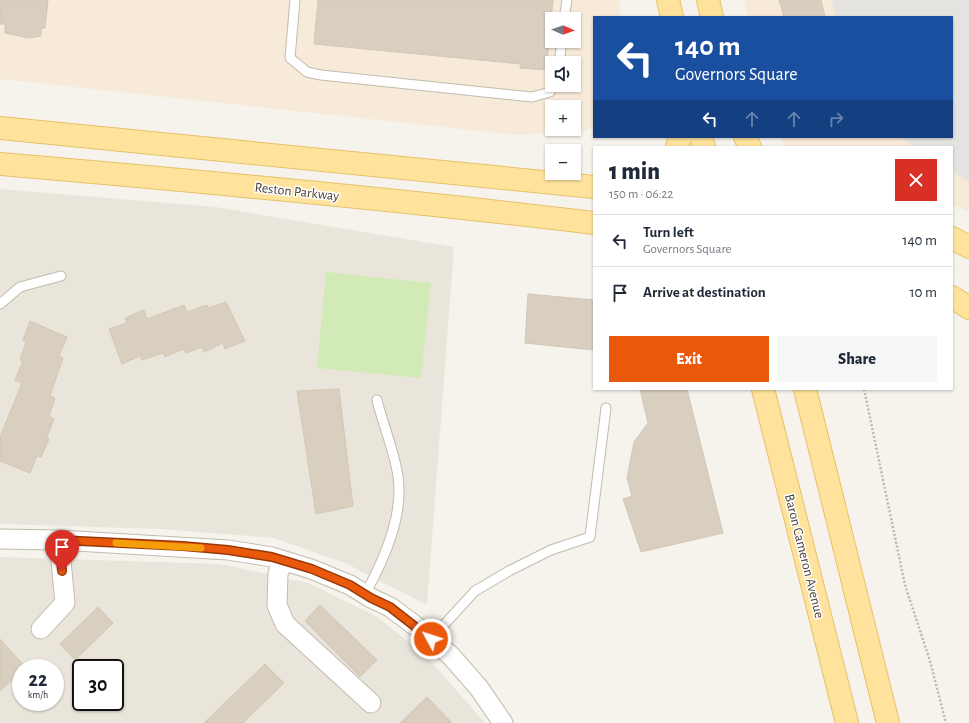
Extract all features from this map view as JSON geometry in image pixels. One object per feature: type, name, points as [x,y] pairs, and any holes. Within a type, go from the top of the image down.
[{"type":"main road","points":[[668,0],[672,16]]},
{"type":"main road","points":[[708,0],[712,16]]},
{"type":"main road","points":[[0,128],[593,187]]},
{"type":"main road","name":"Reston Parkway","points":[[0,164],[187,180],[488,210],[593,223]]},
{"type":"main road","points":[[953,239],[969,247]]},
{"type":"main road","points":[[953,298],[969,308]]},
{"type":"main road","name":"Baron Cameron Avenue","points":[[763,390],[847,723]]},
{"type":"main road","points":[[805,390],[888,723]]},
{"type":"street","points":[[0,539],[59,540],[228,550],[284,561],[312,569],[350,585],[390,607],[431,639],[451,656],[479,688],[503,723]]},
{"type":"street","points":[[41,629],[65,603],[59,540]]},
{"type":"street","points":[[284,561],[278,574],[277,605],[285,624],[371,703]]},
{"type":"lane","points":[[295,0],[290,58],[307,72],[321,75],[532,97],[550,92]]},
{"type":"lane","points":[[565,12],[566,0]]},
{"type":"lane","points":[[0,304],[20,287],[60,276]]},
{"type":"lane","points":[[365,594],[383,560],[400,504],[398,477],[377,400]]},
{"type":"lane","points":[[431,639],[475,591],[509,571],[551,550],[590,537],[606,408]]},
{"type":"path","points":[[864,390],[905,585],[930,661],[946,723]]},
{"type":"shaded area","points":[[0,0],[619,0],[621,16],[593,16],[593,127],[581,132],[581,100],[545,100],[545,134],[518,135],[0,79]]},
{"type":"shaded area","points":[[744,0],[969,0],[969,212],[953,204],[953,146],[784,146],[780,138],[953,138],[953,16],[748,16]]},
{"type":"shaded area","points":[[832,0],[969,0],[969,182],[953,172],[953,146],[912,146],[900,138],[953,138],[953,16],[835,16]]},
{"type":"shaded area","points":[[0,189],[216,207],[454,247],[427,605],[345,563],[274,538],[161,529],[0,524]]},
{"type":"shaded area","points":[[0,557],[221,564],[308,583],[376,616],[428,658],[485,723],[0,723]]},
{"type":"green space","points":[[326,272],[431,283],[421,378],[317,368]]},
{"type":"building","points":[[0,0],[48,0],[45,28],[41,28],[41,36],[29,38],[5,33],[5,24],[0,24]]},
{"type":"building","points":[[318,0],[553,0],[552,12],[545,12],[545,48],[548,48],[547,56],[545,56],[545,70],[520,68],[521,64],[314,44]]},
{"type":"building","points":[[779,0],[821,0],[825,16],[784,16]]},
{"type":"building","points":[[528,294],[593,300],[593,350],[525,343]]},
{"type":"building","points":[[226,302],[245,341],[225,349],[223,343],[204,352],[203,347],[186,353],[183,349],[165,357],[163,353],[142,360],[140,356],[122,364],[109,329],[127,323],[125,318],[144,310],[147,319],[184,305],[187,312],[207,305],[208,308]]},
{"type":"building","points":[[30,321],[67,337],[59,356],[63,358],[50,396],[55,398],[49,416],[54,419],[47,437],[49,439],[41,457],[37,456],[30,473],[0,461],[0,437],[22,383],[15,380],[23,361],[20,360],[26,342],[23,340]]},
{"type":"building","points":[[339,389],[353,506],[316,514],[297,391]]},
{"type":"building","points":[[640,390],[687,390],[723,533],[641,552],[623,499],[632,496],[627,478],[634,442],[648,423]]},
{"type":"building","points":[[320,605],[377,660],[360,677],[305,621]]},
{"type":"building","points":[[98,607],[113,623],[76,659],[74,659],[60,644]]},
{"type":"building","points":[[0,639],[18,659],[12,659],[12,680],[0,691]]},
{"type":"building","points":[[265,664],[284,683],[243,723],[204,723]]},
{"type":"building","points":[[427,697],[452,723],[400,723]]},
{"type":"slow traffic","points":[[116,543],[201,548]]},
{"type":"route","points":[[62,571],[59,540],[183,546],[228,550],[272,557],[312,569],[350,585],[371,598],[390,607],[431,639]]}]
